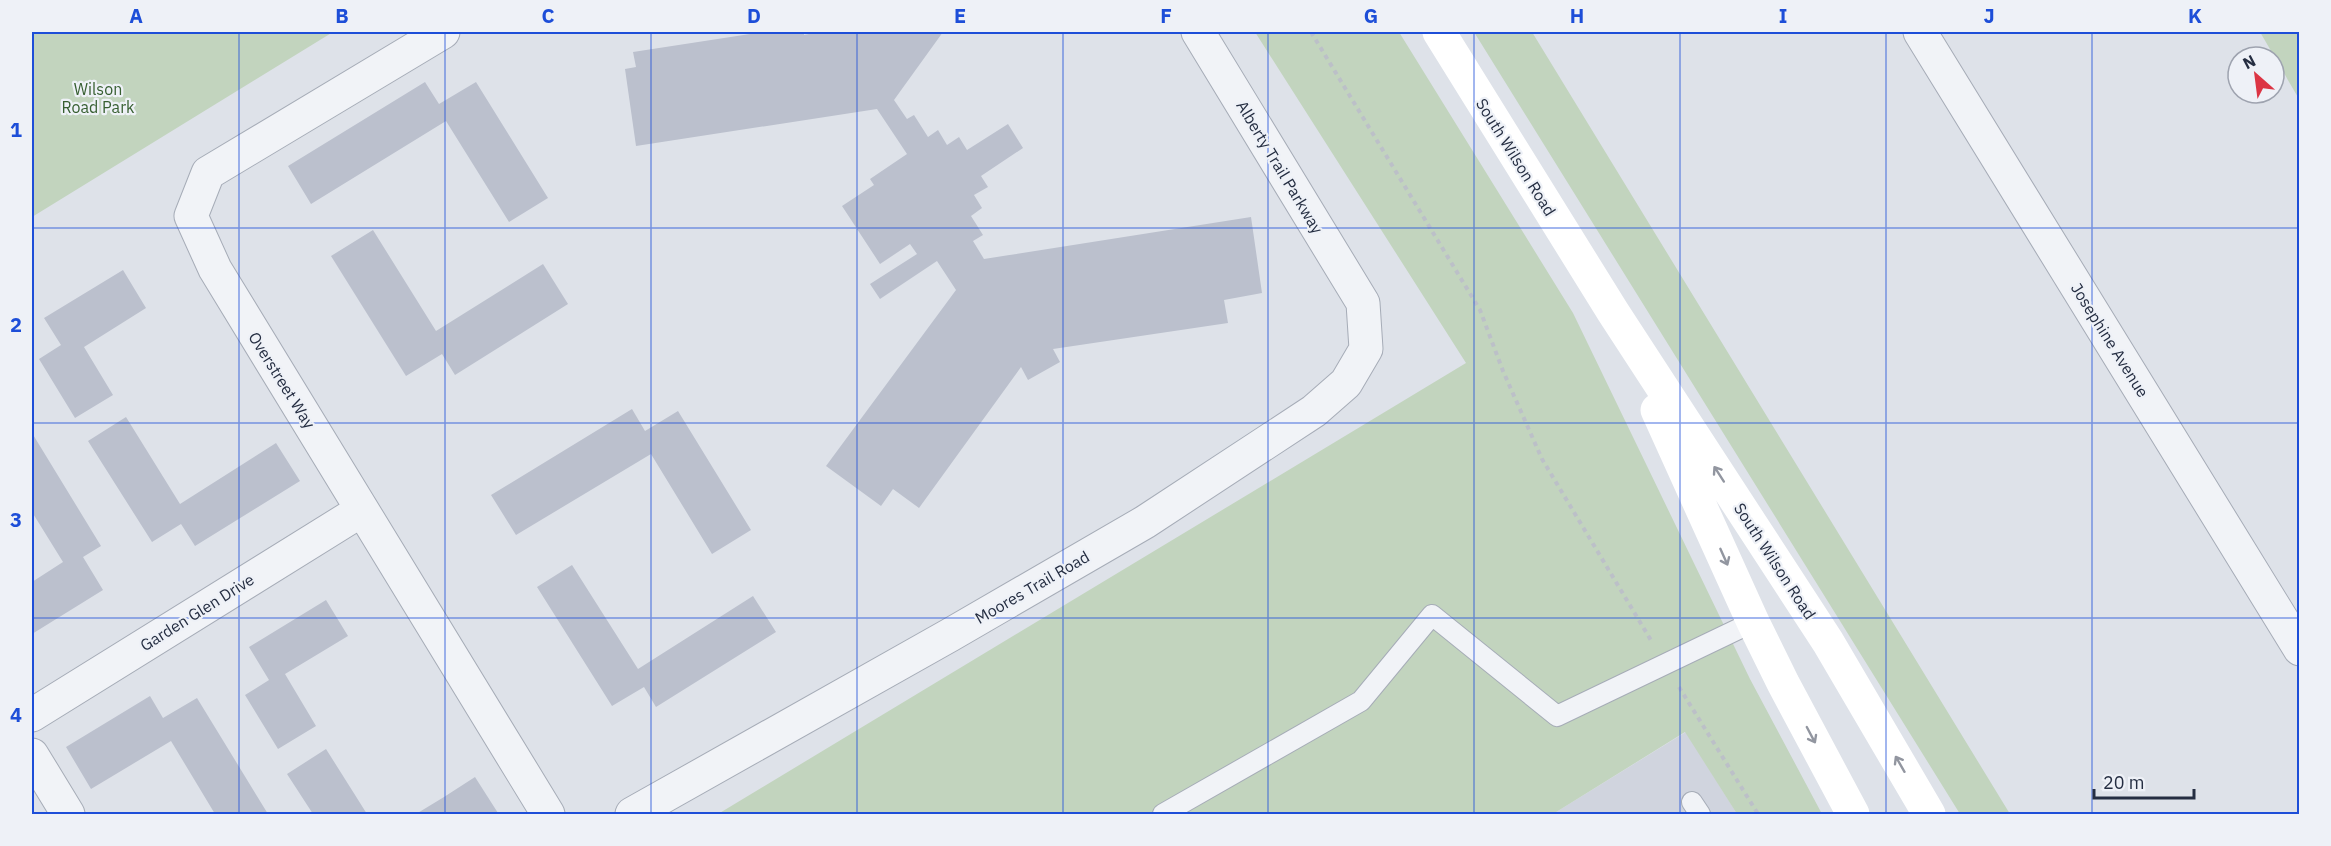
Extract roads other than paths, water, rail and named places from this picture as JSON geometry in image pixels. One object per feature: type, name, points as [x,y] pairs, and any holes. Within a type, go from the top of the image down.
[{"type":"main road","name":"South Wilson Road","points":[[1439,32],[1613,312],[1828,642],[1929,814]]},
{"type":"main road","name":"South Wilson Road","points":[[1613,312],[1753,622],[1783,683],[1854,814]]},
{"type":"street","name":"Overstreet Way","points":[[443,32],[207,173],[191,216],[214,269],[548,814]]},
{"type":"street","name":"Alberty Trail Parkway","points":[[1198,32],[1363,303]]},
{"type":"street","name":"Josephine Avenue","points":[[1920,32],[2300,649]]},
{"type":"street","name":"Moores Trail Road","points":[[632,814],[940,641],[1145,522],[1314,411],[1346,383],[1366,349],[1363,303]]},
{"type":"street","name":"Garden Glen Drive","points":[[32,715],[362,510]]},
{"type":"street","points":[[32,756],[68,814]]},
{"type":"lane","points":[[1163,814],[1361,700],[1432,615],[1557,716],[1753,622]]},
{"type":"park label","name":"Wilson Road Park","points":[[98,98]]}]
